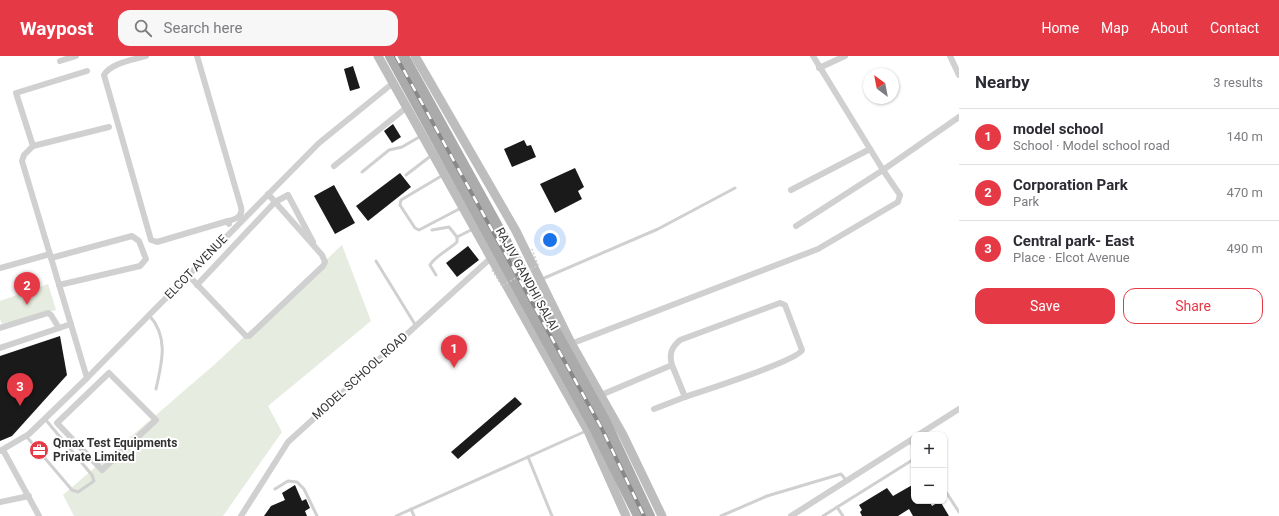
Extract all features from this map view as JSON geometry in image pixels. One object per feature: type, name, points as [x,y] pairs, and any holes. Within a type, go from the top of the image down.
[{"type":"main road","name":"RAJIV GANDHI SALAI","points":[[390,56],[422,114],[426,132],[638,516]]},
{"type":"main road","name":"RAJIV GANDHI SALAI","points":[[404,56],[490,212],[568,345],[650,516]]},
{"type":"main road","points":[[422,114],[432,108]]},
{"type":"main road","points":[[426,132],[436,123],[440,122]]},
{"type":"street","points":[[60,61],[76,56]]},
{"type":"street","points":[[146,56],[114,66],[107,70],[104,75],[105,85],[151,240],[157,242],[238,218],[241,215],[241,207],[197,56]]},
{"type":"street","points":[[378,56],[407,107],[426,132],[434,154],[474,228],[494,255]]},
{"type":"street","points":[[415,56],[501,205],[540,280],[568,345],[601,395],[662,516]]},
{"type":"street","points":[[568,345],[818,249],[898,202],[900,194],[883,170],[813,56]]},
{"type":"street","points":[[826,56],[829,63]]},
{"type":"street","points":[[819,68],[845,56]]},
{"type":"street","points":[[950,56],[959,75]]},
{"type":"street","points":[[33,146],[16,93],[87,71]]},
{"type":"street","name":"ELCOT AVENUE","points":[[1,451],[26,436],[75,390],[318,143],[393,83]]},
{"type":"street","points":[[334,166],[407,107]]},
{"type":"street","points":[[796,226],[883,170],[959,117]]},
{"type":"street","points":[[87,378],[22,160],[24,155],[33,146],[109,127]]},
{"type":"street","points":[[791,190],[870,149]]},
{"type":"street","points":[[188,275],[246,336],[249,336],[323,266],[324,260],[317,250],[268,194]]},
{"type":"street","points":[[197,285],[275,202],[288,195],[317,250]]},
{"type":"street","points":[[228,221],[230,231]]},
{"type":"street","points":[[0,268],[132,236],[139,241],[146,259],[140,266],[60,285]]},
{"type":"street","name":"MODEL SCHOOL ROAD","points":[[241,516],[288,442],[494,255]]},
{"type":"street","points":[[654,409],[768,368],[800,354],[801,347],[785,305],[780,303],[680,340],[671,351],[670,356],[672,365],[685,397]]},
{"type":"street","points":[[0,328],[48,314],[51,315],[59,328]]},
{"type":"street","points":[[0,348],[71,324]]},
{"type":"street","points":[[601,395],[672,365]]},
{"type":"street","points":[[109,373],[156,420],[102,470],[57,423],[83,398],[109,373]]},
{"type":"street","points":[[75,390],[83,398]]},
{"type":"street","points":[[923,432],[959,409]]},
{"type":"street","points":[[591,429],[626,516]]},
{"type":"street","points":[[791,516],[911,440]]},
{"type":"street","points":[[1,451],[29,496],[39,516]]},
{"type":"street","points":[[0,502],[29,496]]},
{"type":"lane","points":[[362,172],[388,150],[402,147],[426,132]]},
{"type":"lane","points":[[406,175],[434,154]]},
{"type":"lane","points":[[444,174],[401,200],[400,205],[415,228],[419,230],[462,207]]},
{"type":"lane","points":[[540,280],[658,229],[735,188]]},
{"type":"lane","points":[[490,212],[501,205]]},
{"type":"lane","points":[[432,230],[449,227],[457,237],[457,242],[450,249],[432,261],[430,265],[436,275]]},
{"type":"lane","points":[[457,237],[474,228]]},
{"type":"lane","points":[[376,261],[416,326]]},
{"type":"lane","points":[[149,315],[160,330],[162,340],[161,364],[156,389]]},
{"type":"lane","points":[[26,436],[72,490],[78,492],[94,481],[92,475],[45,419]]},
{"type":"lane","points":[[396,516],[591,429]]},
{"type":"lane","points":[[528,457],[552,516]]},
{"type":"lane","points":[[823,516],[911,461]]},
{"type":"lane","points":[[721,516],[768,496],[841,474],[846,480]]},
{"type":"lane","points":[[275,489],[288,481],[297,482],[304,489],[317,516]]},
{"type":"lane","points":[[947,494],[959,512]]},
{"type":"lane","points":[[837,507],[843,516]]},
{"type":"lane","points":[[411,509],[414,516]]},
{"type":"path","points":[[492,270],[502,286],[538,265],[532,248]]},
{"type":"shaded area","points":[[342,245],[371,321],[268,406],[282,432],[223,516],[74,516],[63,495],[214,365]]},
{"type":"shaded area","points":[[48,284],[56,310],[2,324],[0,319],[0,301]]},
{"type":"building","points":[[353,66],[360,88],[350,91],[344,69]]},
{"type":"building","points":[[393,124],[401,137],[392,143],[384,131]]},
{"type":"building","points":[[524,140],[527,146],[531,145],[536,157],[512,167],[504,149]]},
{"type":"building","points":[[575,168],[584,187],[578,191],[582,199],[555,213],[540,184]]},
{"type":"building","points":[[400,173],[411,187],[368,221],[356,206]]},
{"type":"building","points":[[334,185],[355,223],[335,234],[314,196]]},
{"type":"building","points":[[468,246],[479,260],[457,277],[446,263]]},
{"type":"building","points":[[60,336],[67,375],[12,436],[0,441],[0,356]]},
{"type":"building","points":[[515,397],[522,404],[458,459],[451,452]]},
{"type":"building","points":[[295,485],[302,501],[306,499],[310,508],[305,511],[307,516],[264,516],[271,506],[285,500],[282,493]]},
{"type":"building","points":[[911,486],[911,504],[931,504],[932,506],[935,504],[942,504],[949,516],[913,516],[909,509],[898,516],[862,516],[860,512],[862,510],[859,505],[887,488],[893,496]]},
{"type":"railway","points":[[396,56],[601,427],[644,516]]},
{"type":"place","name":"Corporation Park","points":[[27,305]]},
{"type":"place","name":"model school","points":[[454,368]]},
{"type":"place","name":"Central park- East","points":[[20,406]]},
{"type":"place","name":"Qmax Test Equipments Private Limited","points":[[39,450]]}]
